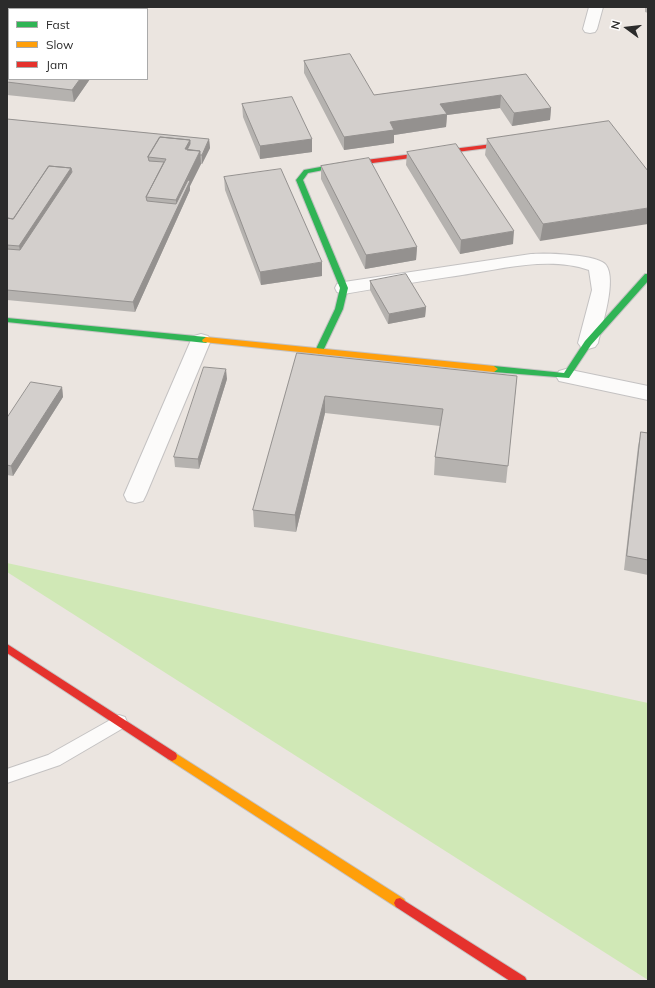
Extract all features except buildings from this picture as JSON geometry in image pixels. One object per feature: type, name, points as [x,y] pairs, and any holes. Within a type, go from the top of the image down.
[{"type":"street","points":[[590,29],[596,7]]},
{"type":"street","points":[[319,351],[339,309],[344,288],[299,180],[306,171],[339,165],[518,143]]},
{"type":"street","points":[[344,288],[531,259],[585,261],[598,267],[601,290],[588,343]]},
{"type":"street","points":[[566,376],[588,343],[648,276]]},
{"type":"street","points":[[7,320],[566,376],[648,393]]},
{"type":"street","points":[[135,495],[201,340]]},
{"type":"street","points":[[7,648],[119,722],[522,981]]},
{"type":"lane","points":[[7,776],[54,760],[119,722]]},
{"type":"green space","points":[[7,563],[648,703],[648,980],[7,572]]},
{"type":"traffic: fast","points":[[319,351],[339,309],[344,288],[299,180],[306,171],[342,165]]},
{"type":"traffic: fast","points":[[494,369],[566,376],[588,343],[648,276]]},
{"type":"traffic: fast","points":[[7,320],[206,340]]},
{"type":"traffic: slow","points":[[206,340],[494,369]]},
{"type":"traffic: slow","points":[[172,756],[400,903]]},
{"type":"traffic: jam","points":[[342,165],[516,143]]},
{"type":"traffic: jam","points":[[7,648],[172,756]]},
{"type":"traffic: jam","points":[[400,903],[521,981]]}]
